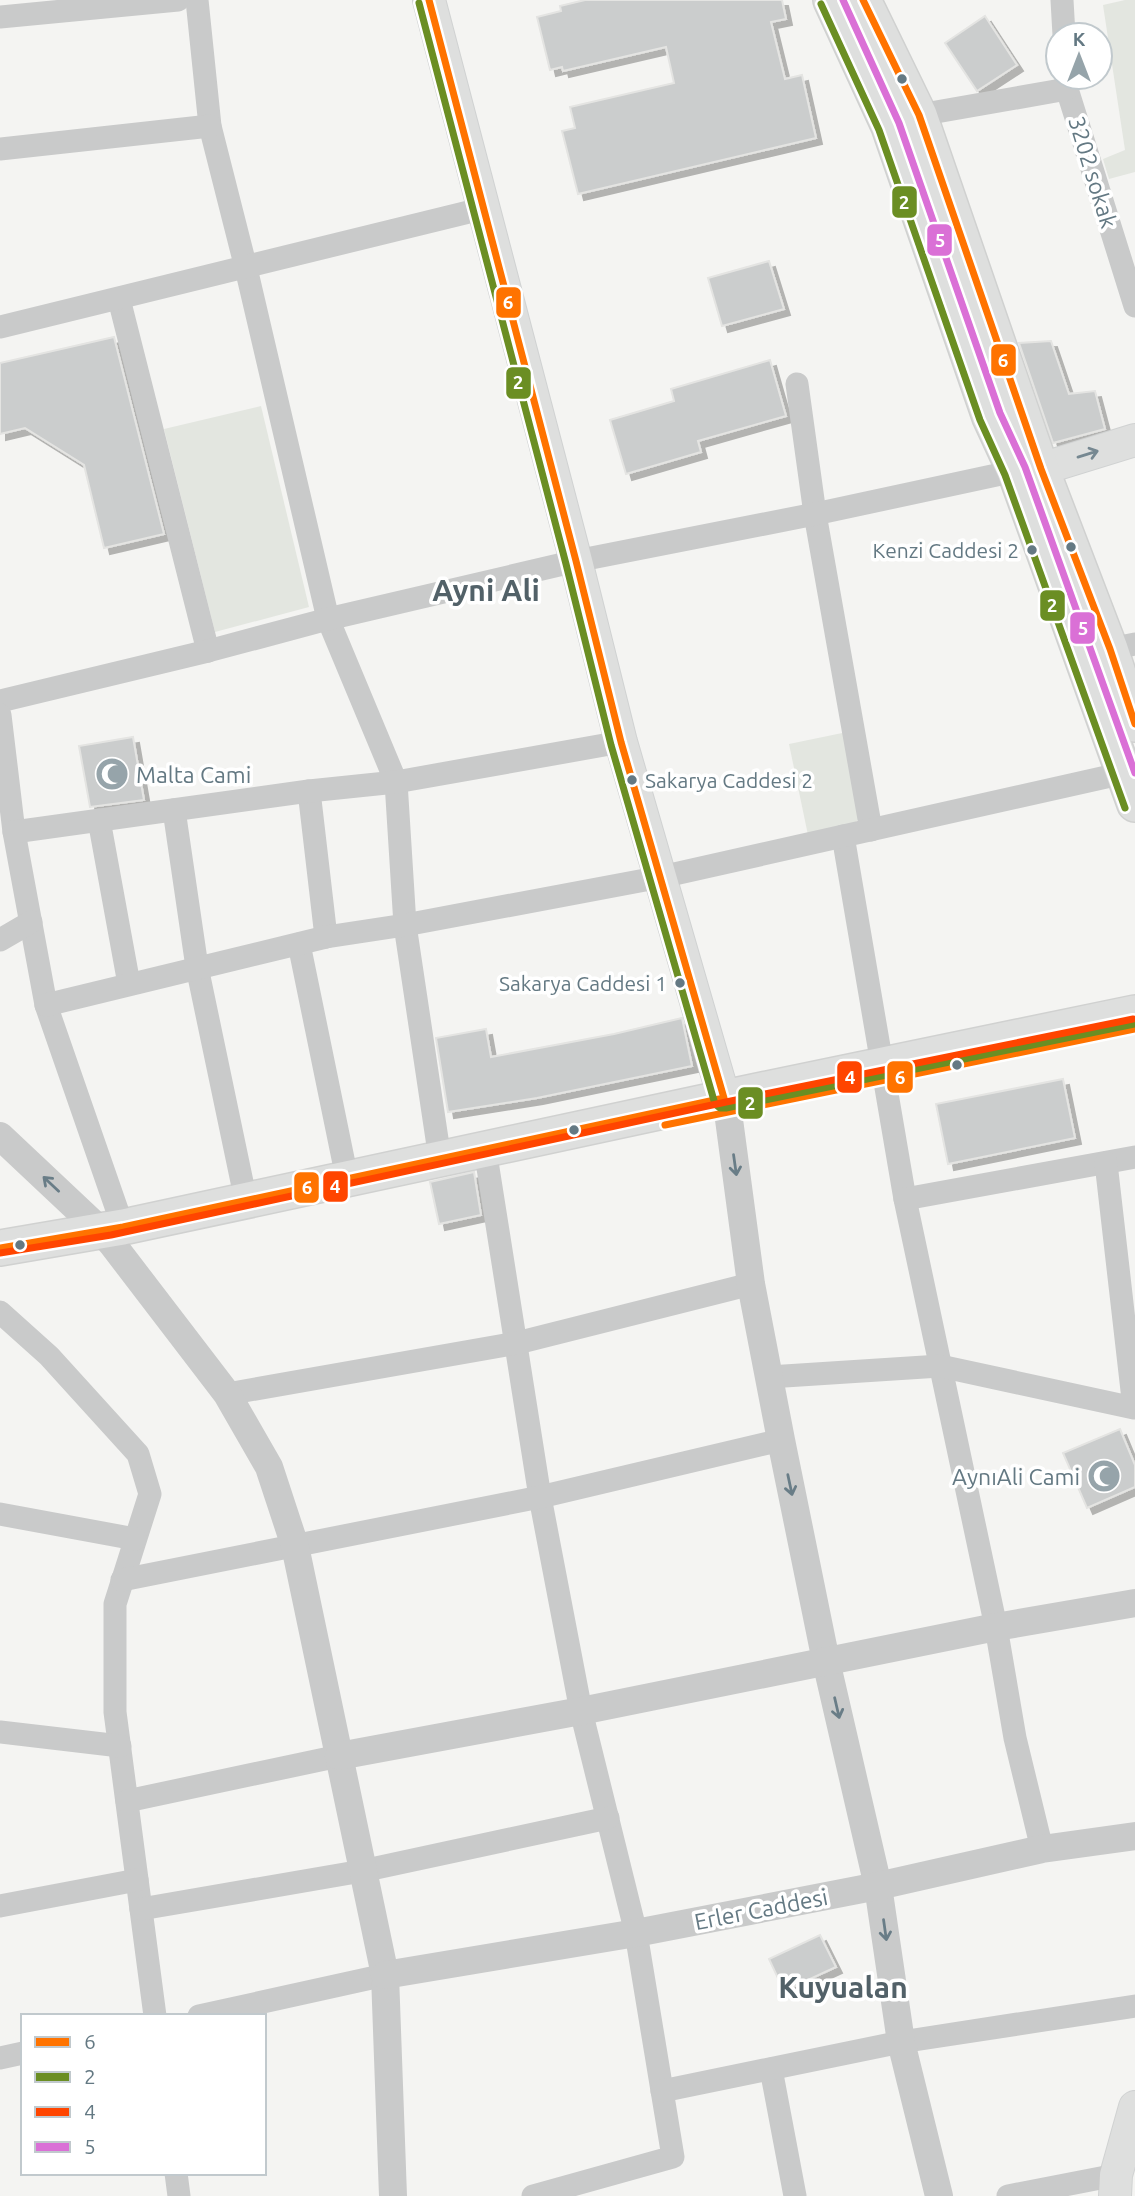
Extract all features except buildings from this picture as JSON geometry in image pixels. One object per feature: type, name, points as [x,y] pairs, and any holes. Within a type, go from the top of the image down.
[{"type":"main road","points":[[429,0],[621,741],[726,1105]]},
{"type":"main road","points":[[831,0],[903,119]]},
{"type":"main road","points":[[863,0],[903,119],[990,417],[1028,470],[1123,646],[1135,724]]},
{"type":"main road","points":[[1028,470],[1135,440]]},
{"type":"main road","points":[[1028,470],[1130,789]]},
{"type":"main road","points":[[0,1248],[112,1234],[883,1072],[1135,1013]]},
{"type":"main road","points":[[883,1072],[1135,1029]]},
{"type":"main road","points":[[0,1264],[246,1200],[440,1158],[487,1156]]},
{"type":"main road","points":[[1116,2186],[1135,2107]]},
{"type":"street","points":[[0,17],[178,0]]},
{"type":"street","points":[[197,0],[210,127],[246,268],[328,619],[396,782],[405,925],[440,1158]]},
{"type":"street","points":[[1062,0],[1063,21]]},
{"type":"street","points":[[903,119],[1044,88]]},
{"type":"street","name":"3202 sokak","points":[[1068,91],[1135,306]]},
{"type":"street","points":[[0,149],[210,127]]},
{"type":"street","points":[[0,327],[485,208]]},
{"type":"street","points":[[119,299],[208,650]]},
{"type":"street","points":[[797,384],[815,514],[871,830]]},
{"type":"street","points":[[0,701],[328,619],[576,561],[1028,470]]},
{"type":"street","points":[[0,715],[14,832],[46,1005],[112,1234]]},
{"type":"street","points":[[14,832],[309,790],[396,782],[621,741]]},
{"type":"street","points":[[46,1005],[326,937],[405,925],[661,877],[871,830],[1130,789]]},
{"type":"street","points":[[309,790],[326,937]]},
{"type":"street","points":[[174,810],[197,967],[246,1200]]},
{"type":"street","points":[[99,820],[129,984]]},
{"type":"street","points":[[844,836],[905,1199],[996,1627],[1015,1738],[1042,1849]]},
{"type":"street","points":[[0,940],[30,922]]},
{"type":"street","points":[[299,944],[347,1178]]},
{"type":"street","points":[[726,1105],[751,1284],[781,1440],[826,1661],[878,1886],[901,2042],[939,2196]]},
{"type":"street","points":[[0,1136],[112,1234],[227,1394],[269,1467],[295,1546],[385,1975],[393,2196]]},
{"type":"street","points":[[487,1156],[540,1497],[581,1711],[636,1933],[673,2157],[593,2188],[533,2196]]},
{"type":"street","points":[[905,1199],[1135,1157]]},
{"type":"street","points":[[769,1377],[940,1366],[1135,1408],[1106,1163]]},
{"type":"street","points":[[227,1394],[517,1343],[751,1284]]},
{"type":"street","points":[[0,1312],[50,1356],[138,1454],[149,1494],[114,1604],[115,1712],[155,2014]]},
{"type":"street","points":[[122,1580],[540,1497],[781,1440]]},
{"type":"street","points":[[0,1514],[135,1539]]},
{"type":"street","points":[[127,1801],[339,1756],[581,1711],[996,1627],[1135,1603]]},
{"type":"street","points":[[0,1732],[120,1746]]},
{"type":"street","points":[[141,1909],[362,1871],[608,1818]]},
{"type":"street","name":"Erler Caddesi","points":[[385,1975],[636,1933],[878,1886],[1042,1849],[1135,1836]]},
{"type":"street","points":[[0,1906],[138,1880]]},
{"type":"street","points":[[208,2014],[385,1975]]},
{"type":"street","points":[[663,2091],[901,2042],[1135,2006]]},
{"type":"street","points":[[0,2058],[21,2053]]},
{"type":"street","points":[[771,2069],[795,2196]]},
{"type":"street","points":[[176,2175],[179,2196]]},
{"type":"street","points":[[1008,2196],[1116,2186]]},
{"type":"shaded area","points":[[1135,0],[1135,172],[1109,179],[1103,159],[1125,150],[1114,78],[1114,21],[1105,21],[1103,5]]},
{"type":"shaded area","points":[[261,406],[309,607],[215,632],[164,429]]},
{"type":"shaded area","points":[[847,732],[861,818],[846,829],[808,835],[789,744]]},
{"type":"transit line","name":"6","points":[[0,1248],[123,1227],[724,1098],[621,742],[429,0]]},
{"type":"transit line","name":"5","points":[[843,0],[899,123],[1000,413],[1025,467],[1135,773]]},
{"type":"transit line","name":"6","points":[[863,0],[919,115],[1041,469],[1110,649],[1135,724]]},
{"type":"transit line","name":"2","points":[[419,3],[611,745],[715,1104],[726,1108],[1135,1024]]},
{"type":"transit line","name":"2","points":[[821,4],[879,130],[980,420],[1005,475],[1125,808]]},
{"type":"transit line","name":"4","points":[[0,1253],[111,1235],[726,1102],[1133,1019]]},
{"type":"transit line","name":"6","points":[[665,1125],[1135,1029]]},
{"type":"place","name":"Kenzi Caddesi 2","points":[[1032,550]]},
{"type":"place","name":"Malta Cami","points":[[112,774]]},
{"type":"place","name":"Sakarya Caddesi 2","points":[[632,780]]},
{"type":"place","name":"Sakarya Caddesi 1","points":[[680,983]]},
{"type":"place","name":"AynıAli Cami","points":[[1104,1476]]},
{"type":"district","name":"Ayni Ali","points":[[486,590]]},
{"type":"district","name":"Kuyualan","points":[[843,1987]]}]
